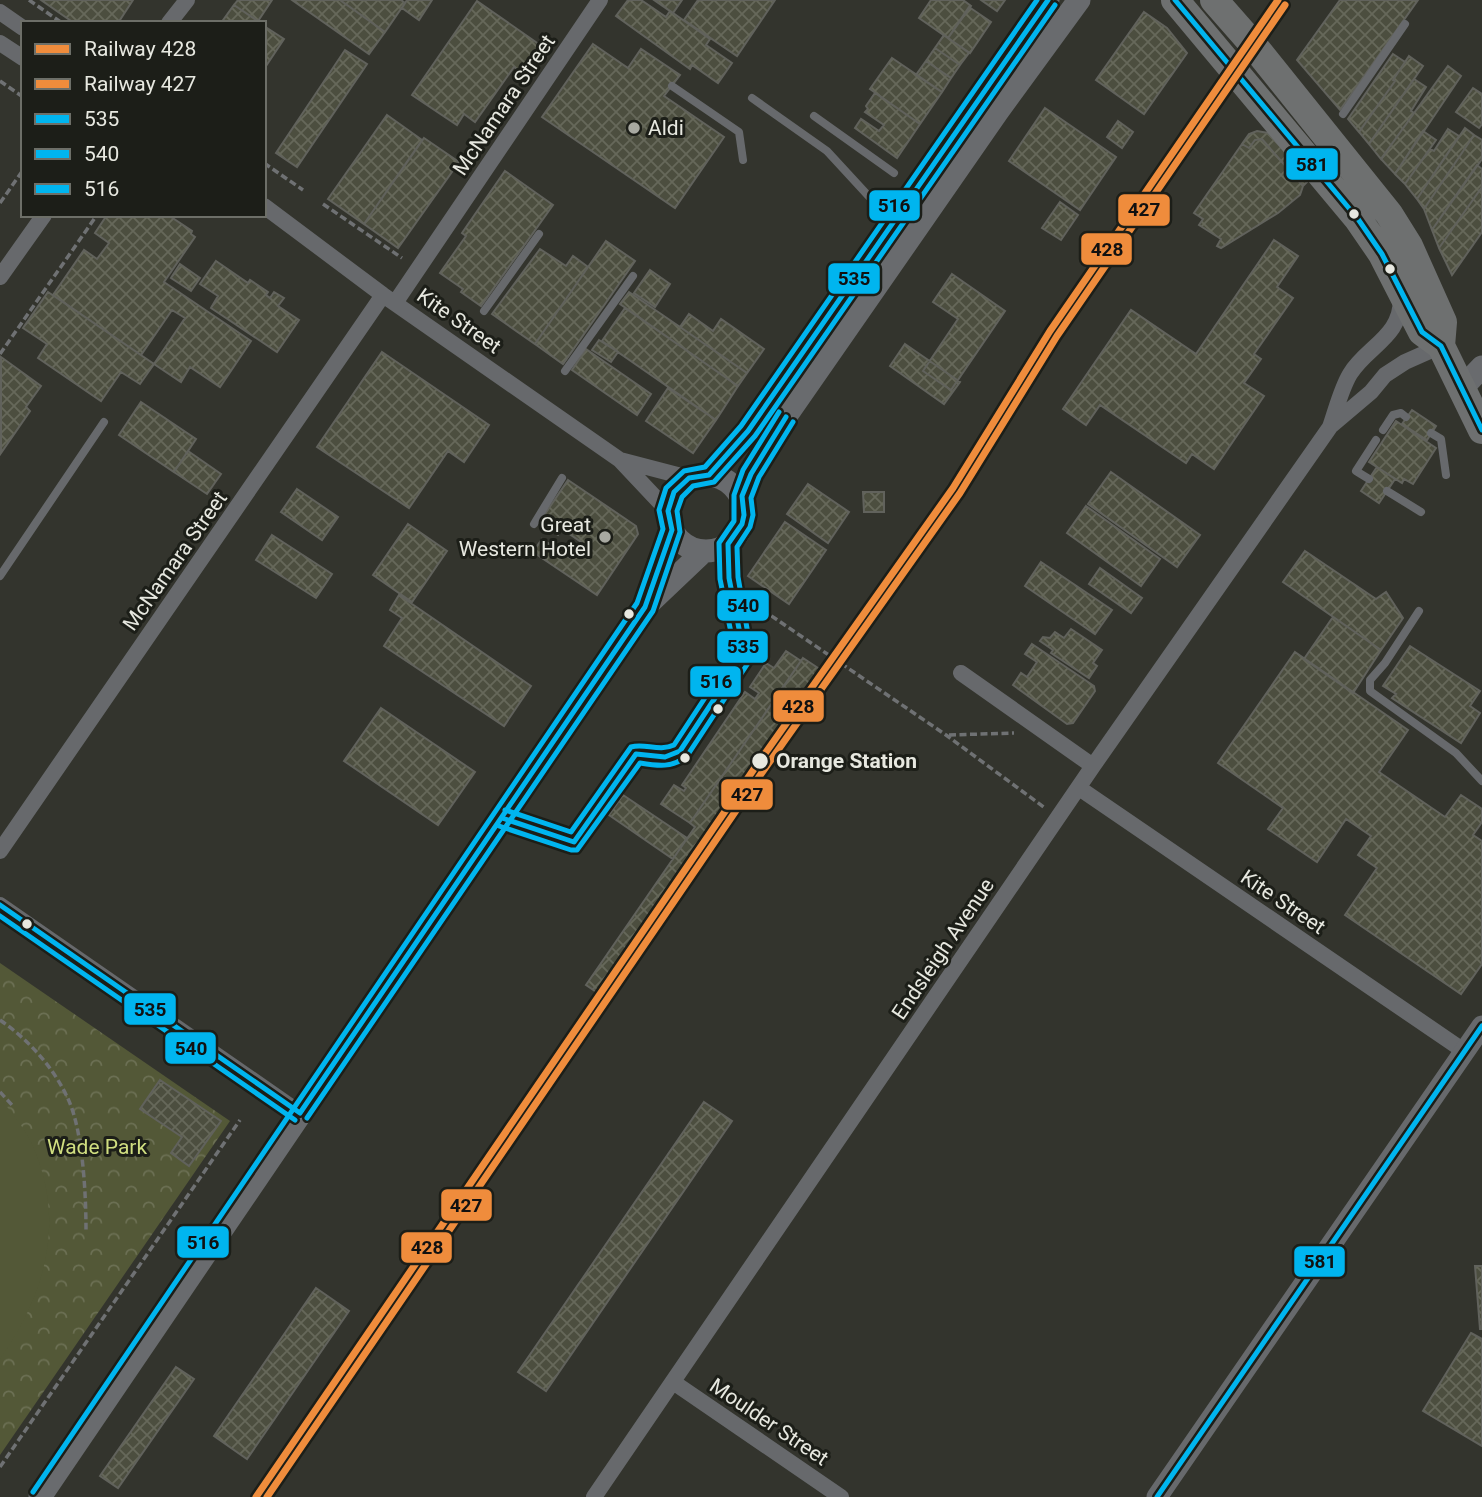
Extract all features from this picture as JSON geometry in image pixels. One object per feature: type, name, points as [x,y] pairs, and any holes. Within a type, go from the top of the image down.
[{"type":"highway","points":[[1175,0],[1359,219],[1382,254],[1422,332],[1441,346],[1472,387],[1482,430]]},
{"type":"highway","points":[[1214,0],[1389,214],[1409,246],[1443,322],[1441,346]]},
{"type":"main road","points":[[645,607],[670,521],[674,492],[729,454],[769,402],[1048,0]]},
{"type":"main road","points":[[741,497],[761,456],[784,419],[998,111],[1079,0]]},
{"type":"main road","points":[[1472,387],[1482,367]]},
{"type":"main road","points":[[670,521],[680,540],[691,548],[704,551],[716,550],[737,535],[743,523],[741,497],[728,481],[699,477]]},
{"type":"main road","points":[[40,1497],[645,607],[704,551]]},
{"type":"street","name":"McNamara Street","points":[[0,851],[600,0]]},
{"type":"street","points":[[0,12],[21,27]]},
{"type":"street","points":[[0,43],[21,57]]},
{"type":"street","name":"Kite Street","points":[[268,210],[389,299],[620,460],[670,521]]},
{"type":"street","points":[[0,277],[43,217]]},
{"type":"street","name":"Endsleigh Avenue","points":[[594,1497],[1093,766],[1330,426],[1351,374],[1390,334],[1398,317],[1400,291]]},
{"type":"street","name":"Endsleigh Avenue","points":[[1330,426],[1371,391],[1385,375],[1405,362],[1441,346]]},
{"type":"street","name":"Kite Street","points":[[620,460],[699,477]]},
{"type":"street","points":[[961,673],[1093,766]]},
{"type":"street","name":"Kite Street","points":[[1079,788],[1464,1051]]},
{"type":"street","points":[[0,905],[300,1113]]},
{"type":"street","points":[[1157,1497],[1482,1026]]},
{"type":"street","name":"Moulder Street","points":[[673,1382],[842,1497]]},
{"type":"lane","points":[[1343,114],[1405,24]]},
{"type":"lane","points":[[672,86],[739,132],[743,160]]},
{"type":"lane","points":[[752,98],[827,152],[874,202]]},
{"type":"lane","points":[[814,116],[894,173]]},
{"type":"lane","points":[[484,311],[539,234]]},
{"type":"lane","points":[[565,371],[633,276]]},
{"type":"lane","points":[[1383,430],[1393,415],[1401,413],[1406,417]]},
{"type":"lane","points":[[0,576],[104,422]]},
{"type":"lane","points":[[1431,433],[1441,439],[1446,475]]},
{"type":"lane","points":[[1369,479],[1356,471],[1376,440]]},
{"type":"lane","points":[[534,524],[562,478]]},
{"type":"lane","points":[[1387,491],[1421,512]]},
{"type":"lane","points":[[502,818],[574,842],[636,754],[666,757],[680,751],[744,654],[729,578],[728,544]]},
{"type":"lane","points":[[1419,611],[1385,663],[1370,680],[1370,691],[1456,753],[1482,780]]},
{"type":"path","points":[[29,0],[59,21]]},
{"type":"path","points":[[0,81],[21,96]]},
{"type":"path","points":[[266,164],[303,190]]},
{"type":"path","points":[[0,203],[21,173]]},
{"type":"path","points":[[323,204],[402,258]]},
{"type":"path","points":[[0,354],[96,217]]},
{"type":"path","points":[[754,604],[946,735],[1058,817]]},
{"type":"path","points":[[946,735],[1044,732]]},
{"type":"path","points":[[0,1020],[44,1059],[70,1102],[86,1193],[86,1230]]},
{"type":"path","points":[[0,1092],[12,1105]]},
{"type":"path","points":[[0,1467],[240,1120]]},
{"type":"green space","name":"Wade Park","points":[[0,963],[230,1121],[0,1455]]},
{"type":"green space","points":[[0,1098],[31,1142],[42,1171],[48,1200],[49,1228],[40,1282],[16,1334],[0,1359]]},
{"type":"building","points":[[41,0],[133,0],[119,21],[71,21]]},
{"type":"building","points":[[238,0],[272,0],[258,21],[234,5]]},
{"type":"building","points":[[292,0],[340,0],[385,32],[369,54]]},
{"type":"building","points":[[340,0],[401,0],[405,3],[385,32]]},
{"type":"building","points":[[407,0],[432,0],[419,20],[402,8]]},
{"type":"building","points":[[628,0],[641,0],[666,17],[670,11],[710,39],[706,45],[732,63],[718,83],[692,65],[690,69],[616,16]]},
{"type":"building","points":[[654,0],[682,0],[673,13]]},
{"type":"building","points":[[698,0],[775,0],[737,56],[684,20]]},
{"type":"building","points":[[931,0],[963,0],[971,6],[948,38],[919,18]]},
{"type":"building","points":[[981,0],[1005,0],[997,11]]},
{"type":"building","points":[[1340,0],[1418,0],[1340,110],[1297,60]]},
{"type":"building","points":[[477,1],[540,45],[521,72],[514,67],[475,122],[464,114],[457,125],[412,95]]},
{"type":"building","points":[[234,5],[257,21],[222,21]]},
{"type":"building","points":[[969,7],[991,22],[970,53],[948,38]]},
{"type":"building","points":[[1144,12],[1167,28],[1187,53],[1144,114],[1096,80]]},
{"type":"building","points":[[266,27],[284,39],[266,66]]},
{"type":"building","points":[[944,35],[969,53],[960,65],[935,48]]},
{"type":"building","name":"Aldi","points":[[593,44],[628,68],[641,49],[680,75],[664,96],[724,137],[675,208],[542,117]]},
{"type":"building","points":[[935,48],[960,65],[951,78],[926,61]]},
{"type":"building","points":[[345,50],[367,64],[297,167],[276,153]]},
{"type":"building","points":[[1393,54],[1405,62],[1359,132],[1348,119]]},
{"type":"building","points":[[1409,56],[1423,66],[1369,144],[1359,132]]},
{"type":"building","points":[[892,58],[942,92],[920,124],[870,89]]},
{"type":"building","points":[[926,61],[951,78],[942,92],[916,75]]},
{"type":"building","points":[[1448,66],[1461,76],[1395,174],[1381,159]]},
{"type":"building","points":[[1414,79],[1426,87],[1411,111],[1414,113],[1381,159],[1369,144]]},
{"type":"building","points":[[1473,88],[1482,94],[1482,124],[1479,128],[1456,112]]},
{"type":"building","points":[[875,93],[920,124],[897,158],[855,128],[861,119],[879,131],[884,125],[865,112]]},
{"type":"building","points":[[1045,108],[1116,157],[1080,210],[1009,161]]},
{"type":"building","points":[[387,115],[422,140],[364,224],[328,199]]},
{"type":"building","points":[[1118,121],[1133,132],[1122,148],[1107,137]]},
{"type":"building","points":[[1465,128],[1474,135],[1424,209],[1417,199]]},
{"type":"building","points":[[1448,129],[1459,136],[1417,199],[1405,184],[1430,149],[1434,151]]},
{"type":"building","points":[[1257,131],[1268,133],[1310,179],[1303,186],[1262,139],[1255,140],[1249,148],[1242,144],[1249,134]]},
{"type":"building","points":[[1423,131],[1436,140],[1405,184],[1395,174]]},
{"type":"building","points":[[1474,135],[1482,140],[1482,159],[1432,230],[1424,209]]},
{"type":"building","points":[[424,138],[459,162],[398,248],[364,224]]},
{"type":"building","points":[[1262,139],[1303,186],[1300,195],[1278,213],[1221,248],[1217,246],[1221,239],[1199,225],[1203,219],[1194,213],[1242,144],[1249,148],[1255,140]]},
{"type":"building","points":[[1477,165],[1482,169],[1482,187],[1439,248],[1432,230]]},
{"type":"building","points":[[505,171],[553,205],[481,306],[440,273],[466,236],[462,233]]},
{"type":"building","points":[[1482,187],[1482,232],[1452,275],[1439,248]]},
{"type":"building","points":[[1060,202],[1078,215],[1061,240],[1042,228]]},
{"type":"building","points":[[106,217],[171,217],[192,231],[191,234],[195,237],[164,282],[251,341],[220,387],[190,367],[181,382],[154,364],[185,318],[172,310],[141,355],[53,295],[84,250],[97,259],[109,243],[95,233]]},
{"type":"building","points":[[1274,240],[1298,256],[1277,287],[1293,298],[1254,354],[1261,359],[1244,383],[1264,396],[1214,469],[1192,454],[1186,463],[1100,405],[1086,425],[1063,409],[1131,310],[1196,354]]},
{"type":"building","points":[[606,241],[635,261],[563,364],[535,344]]},
{"type":"building","points":[[540,249],[566,266],[573,256],[588,267],[535,344],[492,314]]},
{"type":"building","points":[[216,261],[248,283],[250,280],[268,292],[266,295],[270,298],[274,292],[284,298],[278,306],[299,320],[277,352],[211,308],[218,296],[200,284]]},
{"type":"building","points":[[180,264],[200,278],[191,291],[171,278]]},
{"type":"building","points":[[650,270],[670,284],[655,307],[634,293]]},
{"type":"building","points":[[952,274],[1005,311],[951,390],[923,371],[958,319],[933,302]]},
{"type":"building","points":[[48,292],[154,364],[140,384],[121,372],[101,401],[38,358],[47,344],[23,328]]},
{"type":"building","points":[[629,292],[747,373],[738,386],[620,304]]},
{"type":"building","points":[[625,308],[738,386],[716,420],[602,341]]},
{"type":"building","points":[[689,314],[713,331],[721,319],[764,349],[747,373],[680,327]]},
{"type":"building","points":[[599,340],[618,352],[611,362],[592,350]]},
{"type":"building","points":[[905,344],[960,382],[944,404],[890,366]]},
{"type":"building","points":[[586,349],[651,394],[637,415],[572,370]]},
{"type":"building","points":[[382,352],[489,425],[464,462],[448,451],[409,508],[317,447]]},
{"type":"building","points":[[1,357],[41,386],[26,407],[30,411],[1,453]]},
{"type":"building","points":[[668,388],[716,420],[693,453],[646,421]]},
{"type":"building","points":[[141,402],[196,439],[174,472],[119,435]]},
{"type":"building","points":[[1412,410],[1436,426],[1427,440],[1402,424]]},
{"type":"building","points":[[1396,421],[1436,448],[1413,484],[1404,479],[1402,483],[1369,462]]},
{"type":"building","points":[[188,451],[221,474],[207,494],[174,472]]},
{"type":"building","points":[[1377,467],[1395,479],[1379,503],[1361,491]]},
{"type":"building","points":[[1111,472],[1200,535],[1177,567],[1088,504]]},
{"type":"building","name":"Great Western Hotel","points":[[568,480],[636,526],[638,534],[597,595],[533,552],[542,539],[570,558],[581,542],[562,529],[558,535],[547,528],[551,522],[543,517]]},
{"type":"building","points":[[808,484],[849,512],[828,543],[787,514]]},
{"type":"building","points":[[297,489],[338,517],[322,540],[281,512]]},
{"type":"building","points":[[863,492],[884,492],[884,512],[864,512]]},
{"type":"building","points":[[1086,506],[1160,559],[1141,586],[1067,533]]},
{"type":"building","points":[[785,522],[826,550],[789,604],[748,576]]},
{"type":"building","points":[[408,524],[447,551],[412,602],[373,575]]},
{"type":"building","points":[[272,535],[332,574],[316,598],[256,560]]},
{"type":"building","points":[[1305,551],[1376,599],[1386,592],[1403,618],[1381,650],[1283,582]]},
{"type":"building","points":[[1041,562],[1112,610],[1095,634],[1025,586]]},
{"type":"building","points":[[1100,568],[1142,598],[1131,613],[1089,584]]},
{"type":"building","points":[[399,595],[531,686],[504,726],[384,646],[402,618],[390,610]]},
{"type":"building","points":[[1333,617],[1381,650],[1353,693],[1304,659]]},
{"type":"building","points":[[1071,629],[1102,650],[1093,663],[1097,666],[1089,678],[1051,653],[1053,650],[1040,641],[1043,637],[1050,638],[1055,632],[1064,638]]},
{"type":"building","points":[[1032,644],[1094,686],[1095,691],[1073,723],[1067,724],[1013,685],[1021,673],[1027,677],[1037,662],[1025,654]]},
{"type":"building","points":[[1410,646],[1480,691],[1470,706],[1480,713],[1461,743],[1392,698],[1396,694],[1383,686]]},
{"type":"building","name":"Orange Station","points":[[786,651],[801,661],[690,823],[661,804],[674,785],[684,791],[686,788],[682,785],[745,692],[755,699],[759,693],[750,687],[766,663],[774,668]]},
{"type":"building","points":[[1295,652],[1408,730],[1379,772],[1445,817],[1461,795],[1482,809],[1482,822],[1473,835],[1482,841],[1482,964],[1461,994],[1345,915],[1377,868],[1358,855],[1371,836],[1346,819],[1317,862],[1268,829],[1283,808],[1218,763]]},
{"type":"building","points":[[803,658],[821,670],[598,993],[586,985],[695,827],[690,823]]},
{"type":"building","points":[[381,708],[475,772],[438,825],[344,761]]},
{"type":"building","points":[[623,795],[687,838],[673,859],[609,815]]},
{"type":"building","points":[[160,1080],[221,1121],[189,1166],[171,1153],[182,1137],[140,1109]]},
{"type":"building","points":[[704,1102],[732,1121],[546,1391],[518,1372]]},
{"type":"building","points":[[1475,1266],[1482,1266],[1482,1329],[1480,1329]]},
{"type":"building","points":[[316,1288],[349,1311],[247,1459],[214,1436]]},
{"type":"building","points":[[1471,1333],[1482,1339],[1482,1446],[1423,1411]]},
{"type":"building","points":[[176,1367],[194,1379],[118,1488],[100,1476]]},
{"type":"rail line","name":"428","points":[[256,1497],[754,769],[953,488],[1050,331],[1278,0]]},
{"type":"rail line","name":"427","points":[[267,1497],[761,774],[960,493],[1057,336],[1285,5]]},
{"type":"transit line","name":"516","points":[[33,1492],[637,603],[663,529],[659,510],[666,488],[684,471],[705,467],[741,426],[1037,0]]},
{"type":"transit line","name":"535","points":[[300,1113],[645,607],[672,530],[668,511],[674,492],[689,478],[709,475],[748,431],[1048,0]]},
{"type":"transit line","name":"581","points":[[1175,0],[1358,219],[1382,254],[1422,332],[1441,346],[1482,430]]},
{"type":"transit line","name":"540","points":[[307,1118],[653,611],[680,532],[677,511],[682,497],[693,486],[714,482],[755,436],[1055,5]]},
{"type":"transit line","name":"516","points":[[505,810],[571,832],[631,747],[663,748],[674,745],[735,652],[720,579],[719,543],[734,521],[734,495],[743,470],[779,412]]},
{"type":"transit line","name":"535","points":[[502,818],[574,842],[636,754],[665,757],[680,751],[744,654],[729,578],[728,544],[742,524],[742,496],[751,474],[786,417]]},
{"type":"transit line","name":"540","points":[[499,826],[577,850],[640,763],[671,764],[687,756],[752,657],[738,577],[737,547],[750,527],[753,515],[751,498],[759,477],[793,422]]},
{"type":"transit line","name":"535","points":[[0,905],[300,1113]]},
{"type":"transit line","name":"540","points":[[0,916],[295,1120]]},
{"type":"transit line","name":"581","points":[[1157,1497],[1482,1026]]},
{"type":"place","name":"Aldi","points":[[634,128]]},
{"type":"place","name":"Great Western Hotel","points":[[605,537]]},
{"type":"place","name":"Orange Station","points":[[760,761]]}]
